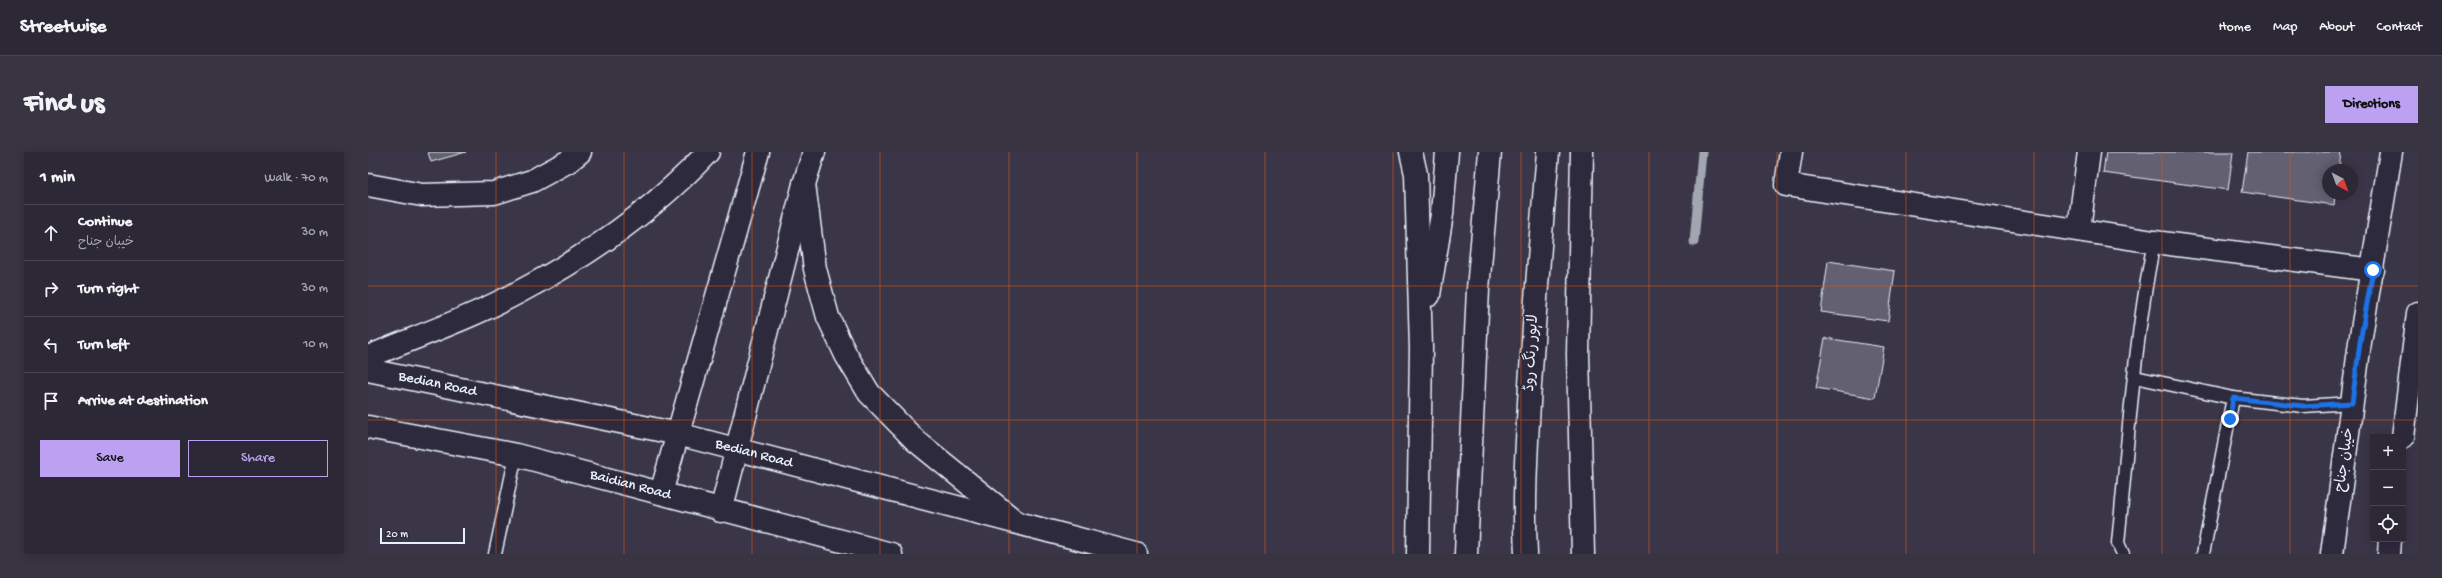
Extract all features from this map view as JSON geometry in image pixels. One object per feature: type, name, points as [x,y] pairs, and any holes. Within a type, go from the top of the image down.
[{"type":"main road","points":[[368,185],[422,195],[494,193],[532,181],[569,161],[580,152]]},
{"type":"main road","points":[[368,357],[518,293],[606,242],[678,181],[708,152]]},
{"type":"main road","points":[[661,492],[758,152]]},
{"type":"main road","points":[[721,511],[804,184],[814,152]]},
{"type":"main road","points":[[1411,152],[1416,174],[1421,348],[1417,522],[1418,554]]},
{"type":"main road","points":[[1421,348],[1442,214],[1447,152]]},
{"type":"main road","points":[[1465,544],[1478,289],[1490,152]]},
{"type":"main road","name":"لاہور رنگ روڈ","points":[[1526,554],[1524,526],[1526,451],[1537,278],[1548,152]]},
{"type":"main road","points":[[1582,152],[1578,355],[1580,519],[1582,554]]},
{"type":"main road","points":[[1791,152],[1786,185],[2079,229],[2154,242],[2373,270]]},
{"type":"main road","points":[[2079,229],[2089,152]]},
{"type":"main road","name":"خیبان جناح","points":[[2332,554],[2360,342],[2373,270],[2391,152]]},
{"type":"main road","points":[[804,184],[815,269],[828,318],[846,355],[869,394],[916,442],[1016,522]]},
{"type":"main road","points":[[2403,434],[2418,313]]},
{"type":"main road","name":"Bedian Road","points":[[368,370],[678,434],[1136,554]]},
{"type":"main road","name":"Baidian Road","points":[[368,427],[516,455],[661,492],[721,511],[891,554]]},
{"type":"main road","points":[[2389,554],[2390,542]]},
{"type":"lane","points":[[2123,554],[2118,543],[2135,377],[2147,279],[2154,242]]},
{"type":"lane","points":[[2135,377],[2233,398],[2303,406],[2352,403]]},
{"type":"lane","points":[[2203,554],[2233,398]]},
{"type":"lane","points":[[495,554],[516,455]]},
{"type":"building","points":[[428,152],[466,152],[431,162]]},
{"type":"building","points":[[2106,152],[2233,152],[2228,190],[2103,173]]},
{"type":"building","points":[[2248,152],[2341,152],[2340,164],[2322,164],[2322,200],[2334,200],[2334,205],[2242,192]]},
{"type":"building","points":[[1828,261],[1895,271],[1888,321],[1821,312]]},
{"type":"building","points":[[1825,338],[1884,347],[1875,398],[1816,388]]},
{"type":"waterway","points":[[1694,242],[1702,152]]},
{"type":"route","points":[[2230,419],[2233,398],[2303,406],[2352,403],[2360,342],[2373,270]]}]
